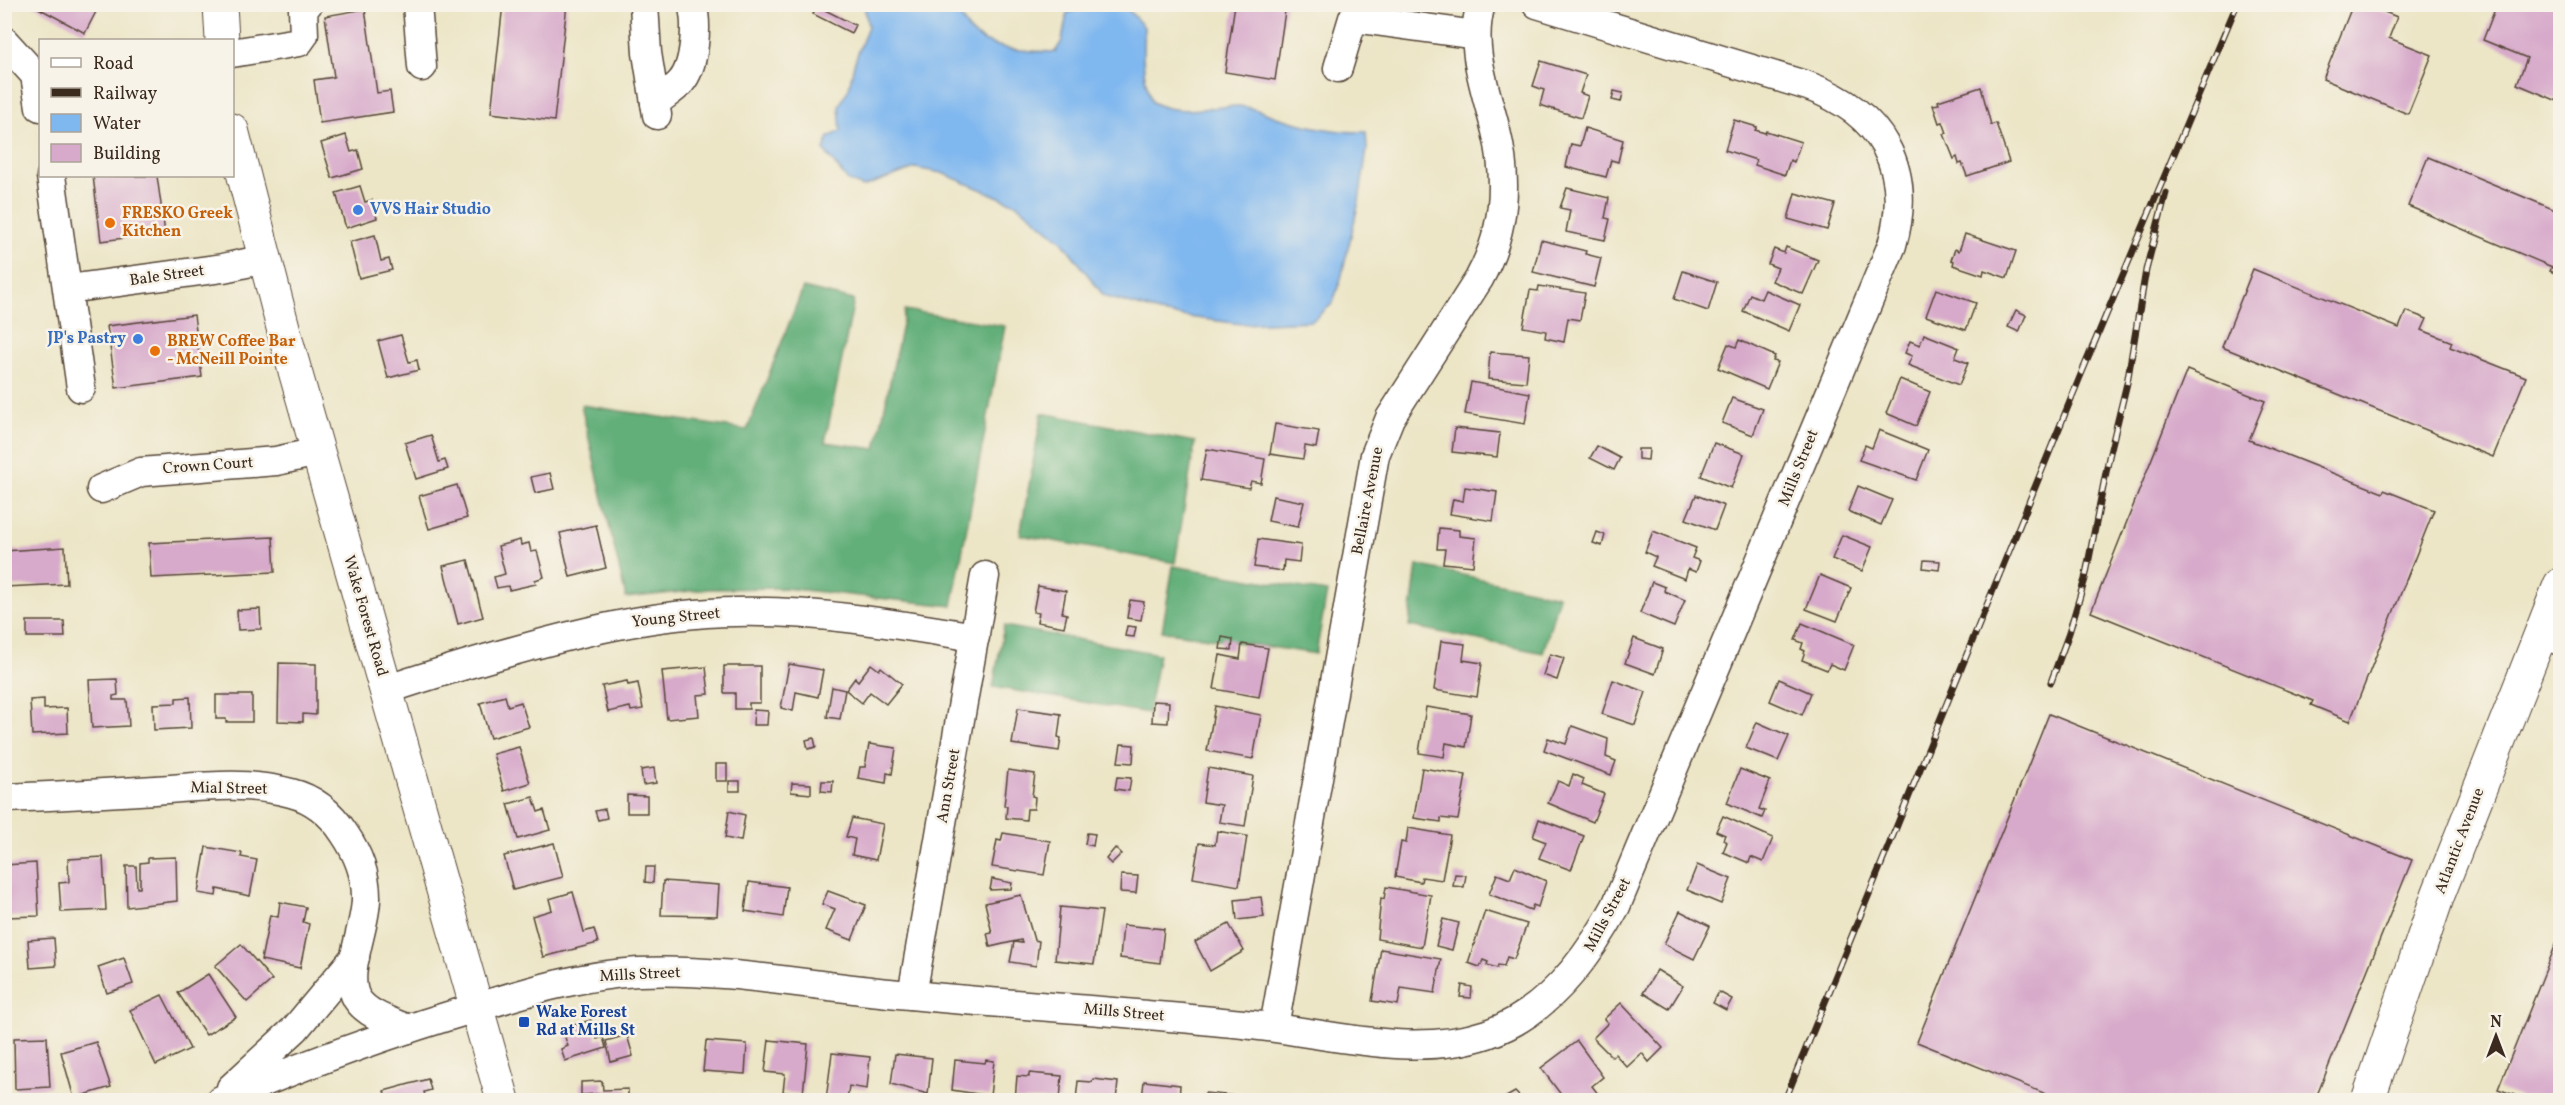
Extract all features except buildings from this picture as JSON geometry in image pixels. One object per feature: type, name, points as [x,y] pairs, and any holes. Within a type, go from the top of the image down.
[{"type":"main road","points":[[220,4],[222,39]]},
{"type":"main road","name":"Wake Forest Road","points":[[234,138],[318,452],[503,1101]]},
{"type":"main road","name":"Atlantic Avenue","points":[[2368,1101],[2438,895],[2552,638],[2560,585]]},
{"type":"street","points":[[234,53],[299,42],[304,35],[303,9],[308,4]]},
{"type":"street","points":[[417,4],[422,67]]},
{"type":"street","points":[[644,4],[647,54],[656,109],[682,81],[694,47],[697,22],[692,4]]},
{"type":"street","name":"Bellaire Avenue","points":[[1274,1028],[1375,455],[1390,418],[1490,259],[1501,225],[1502,181],[1497,135],[1477,58],[1476,34],[1481,4]]},
{"type":"street","name":"Mills Street","points":[[219,1101],[293,1070],[497,999],[587,978],[657,972],[703,974],[1274,1028],[1391,1043],[1431,1044],[1464,1040],[1491,1033],[1521,1016],[1547,996],[1586,957],[1616,906],[1887,255],[1898,223],[1900,199],[1890,156],[1867,119],[1848,104],[1808,86],[1537,4]]},
{"type":"street","points":[[1338,68],[1353,18],[1476,34]]},
{"type":"street","points":[[4,41],[35,75],[39,101]]},
{"type":"street","points":[[51,177],[81,387]]},
{"type":"street","name":"Bale Street","points":[[68,289],[223,268],[265,259]]},
{"type":"street","name":"Crown Court","points":[[101,489],[141,472],[276,461],[318,452]]},
{"type":"street","name":"Ann Street","points":[[912,995],[985,576]]},
{"type":"street","name":"Young Street","points":[[386,690],[575,633],[650,619],[694,614],[735,612],[807,615],[975,637]]},
{"type":"street","name":"Mial Street","points":[[4,798],[245,786],[293,793],[316,803],[334,818],[352,845],[363,876],[367,897],[364,926],[355,957],[352,979],[358,1000],[376,1014],[408,1029]]},
{"type":"street","name":"Mial Street","points":[[219,1101],[295,1029],[355,957]]},
{"type":"green space","points":[[803,288],[854,300],[825,442],[876,449],[905,310],[1005,326],[952,606],[784,588],[709,589],[626,598],[581,405],[747,430]]},
{"type":"green space","points":[[1042,413],[1195,442],[1175,563],[1020,535]]},
{"type":"green space","points":[[1417,565],[1559,596],[1543,653],[1409,626]]},
{"type":"green space","points":[[1173,566],[1327,592],[1316,654],[1162,631]]},
{"type":"green space","points":[[1004,626],[1159,654],[1148,713],[993,687]]},
{"type":"water","points":[[864,5],[956,5],[966,26],[983,40],[1007,48],[1055,52],[1062,41],[1067,13],[1087,5],[1124,5],[1144,27],[1144,65],[1146,83],[1152,102],[1184,110],[1239,106],[1313,127],[1345,132],[1366,132],[1367,149],[1359,201],[1340,283],[1332,304],[1312,321],[1241,324],[1166,314],[1104,296],[1062,241],[1018,205],[942,173],[915,168],[863,187],[848,181],[824,150],[829,137],[841,131],[839,106],[849,88],[854,64],[868,26]]},
{"type":"railway","points":[[1785,1100],[2080,377],[2237,4]]},
{"type":"railway","points":[[2051,682],[2085,579],[2109,457],[2127,383],[2146,270],[2166,193]]},
{"type":"place","name":"VVS Hair Studio","points":[[358,210]]},
{"type":"place","name":"FRESKO Greek Kitchen","points":[[110,223]]},
{"type":"place","name":"JP's Pastry","points":[[138,339]]},
{"type":"place","name":"BREW Coffee Bar - McNeill Pointe","points":[[155,351]]},
{"type":"place","name":"Wake Forest Rd at Mills St","points":[[524,1022]]}]
